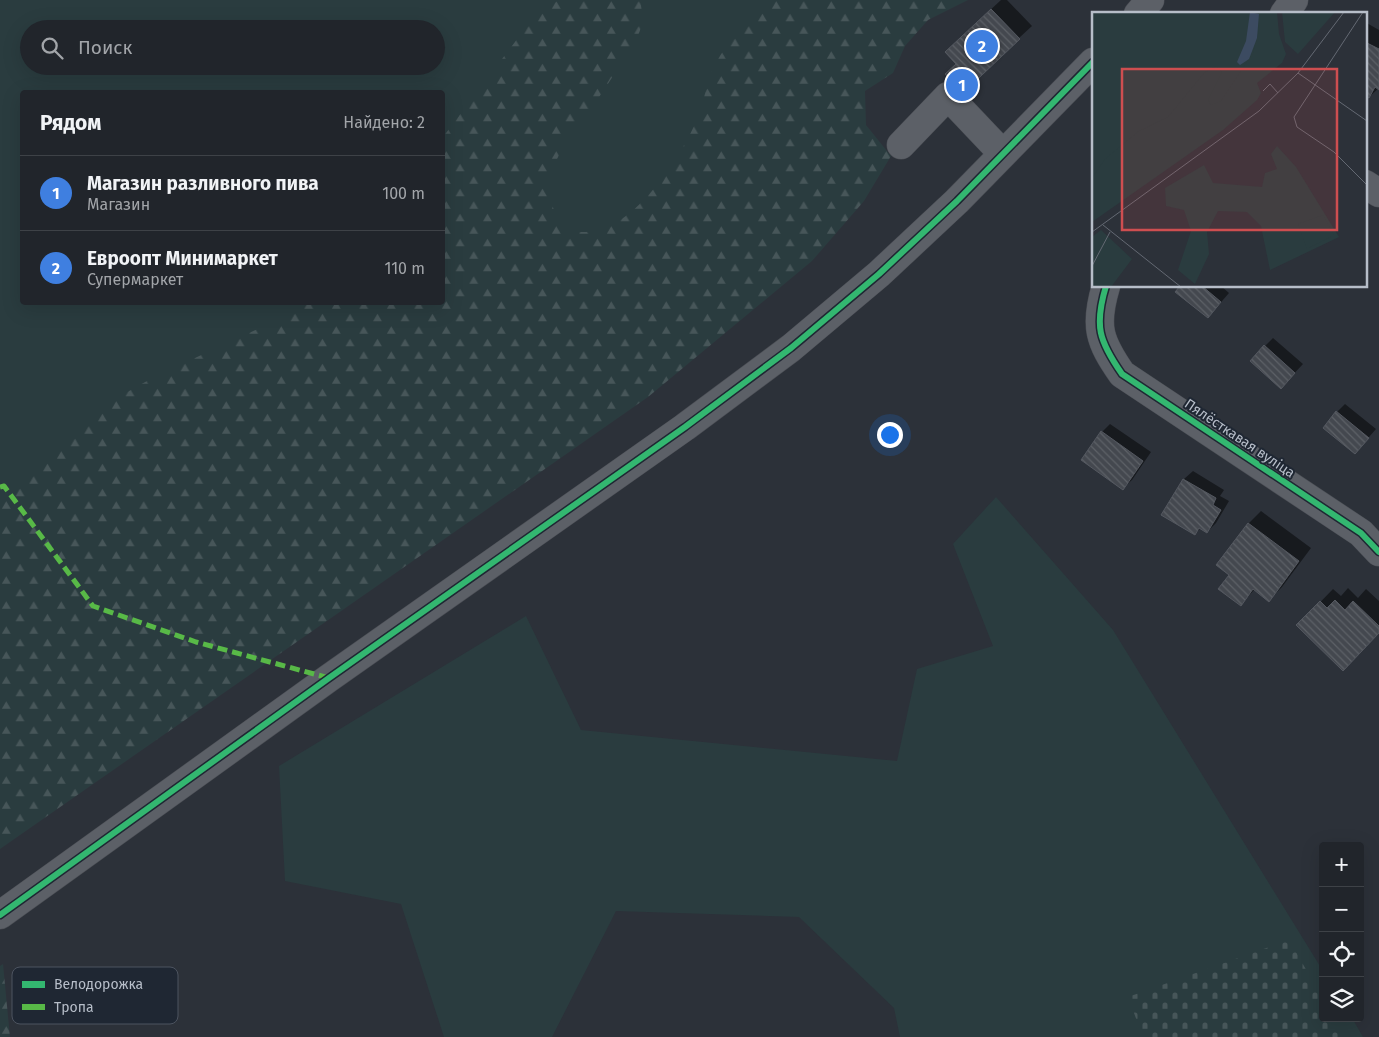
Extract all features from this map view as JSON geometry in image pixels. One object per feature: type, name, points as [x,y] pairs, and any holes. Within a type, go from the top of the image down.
[{"type":"street","points":[[1140,12],[1150,0]]},
{"type":"street","points":[[1285,12],[1294,0]]},
{"type":"street","points":[[0,914],[337,672],[685,427],[791,348],[879,274],[957,201],[1092,63]]},
{"type":"street","points":[[901,146],[948,96],[1003,154]]},
{"type":"street","points":[[1366,185],[1379,193]]},
{"type":"street","name":"Пялёсткавая вуліца","points":[[1105,288],[1099,308],[1100,334],[1108,355],[1122,374],[1361,533],[1379,552]]},
{"type":"green space","points":[[0,0],[843,0],[758,132],[0,747]]},
{"type":"green space","points":[[559,0],[638,0],[641,3],[642,22],[637,37],[602,93],[562,150],[550,181],[552,206],[558,217],[571,229],[578,232],[586,232],[604,229],[621,220],[654,189],[668,171],[691,133],[698,117],[710,76],[721,54],[770,0],[968,0],[928,20],[905,46],[893,73],[865,91],[866,125],[891,156],[864,201],[812,261],[648,397],[0,849],[0,494],[71,432],[111,401],[156,376],[262,327],[303,305],[445,305],[445,134],[524,30],[549,6]]},
{"type":"green space","points":[[996,497],[1113,630],[1319,965],[1319,1022],[1354,1022],[1363,1037],[900,1037],[894,1008],[799,917],[616,911],[552,1037],[444,1037],[401,904],[285,881],[279,766],[526,616],[581,730],[897,761],[917,669],[993,646],[953,544]]},
{"type":"green space","points":[[1289,940],[1319,992],[1319,1022],[1336,1022],[1344,1037],[1143,1037],[1128,997]]},
{"type":"green space","points":[[3,964],[10,1037],[0,1037],[0,966]]},
{"type":"building","points":[[991,9],[1020,39],[963,93],[945,74],[956,64],[945,52]]},
{"type":"building","points":[[1366,42],[1379,49],[1379,90],[1375,87],[1369,98],[1366,96]]},
{"type":"building","points":[[1178,288],[1204,288],[1221,302],[1208,318],[1175,292]]},
{"type":"building","points":[[1264,345],[1295,373],[1281,389],[1250,361]]},
{"type":"building","points":[[1336,411],[1369,438],[1355,454],[1323,428]]},
{"type":"building","points":[[1101,431],[1143,461],[1123,490],[1081,460]]},
{"type":"building","points":[[1183,479],[1216,498],[1213,505],[1221,510],[1207,533],[1199,528],[1195,535],[1161,515]]},
{"type":"building","points":[[1248,523],[1299,561],[1269,602],[1253,589],[1241,606],[1218,589],[1229,575],[1216,565]]},
{"type":"building","points":[[1335,600],[1345,610],[1353,601],[1379,626],[1379,633],[1343,671],[1296,625],[1320,601],[1327,608]]},
{"type":"marked path","points":[[0,487],[4,486],[93,606],[196,642],[329,678]]},
{"type":"cycle path","points":[[0,915],[329,678],[685,427],[791,348],[879,274],[957,201],[1092,63]]},
{"type":"cycle path","points":[[1105,288],[1100,312],[1101,333],[1108,352],[1122,374],[1361,533],[1379,552]]},
{"type":"place","name":"Евроопт Минимаркет","points":[[982,46]]},
{"type":"place","name":"Магазин разливного пива","points":[[962,85]]}]
